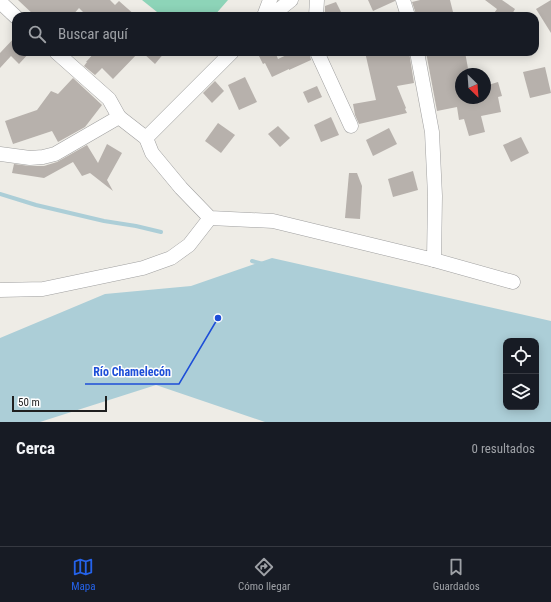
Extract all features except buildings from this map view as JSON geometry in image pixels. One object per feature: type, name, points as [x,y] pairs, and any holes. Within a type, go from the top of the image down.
[{"type":"street","points":[[266,12],[270,0]]},
{"type":"street","points":[[276,12],[291,0]]},
{"type":"street","points":[[316,12],[317,0]]},
{"type":"street","points":[[403,0],[407,12]]},
{"type":"street","points":[[0,2],[12,13]]},
{"type":"street","points":[[61,56],[110,99],[119,117],[146,138],[152,153],[181,188],[210,218],[274,221],[434,260],[513,282]]},
{"type":"street","points":[[146,138],[228,56]]},
{"type":"street","points":[[320,56],[351,126]]},
{"type":"street","points":[[418,56],[432,132],[435,196],[434,260]]},
{"type":"street","points":[[0,154],[30,158],[55,154],[119,117]]},
{"type":"street","points":[[0,290],[43,289],[150,266],[171,258],[189,245],[210,218]]},
{"type":"green space","points":[[142,0],[228,0],[218,12],[157,12]]},
{"type":"water","points":[[272,258],[551,321],[551,422],[265,422],[156,385],[40,422],[0,422],[0,338],[105,294],[191,286]]},
{"type":"waterway","points":[[0,194],[36,205],[104,221],[161,232]]},
{"type":"waterway","points":[[252,261],[263,264]]},
{"type":"place","name":"Río Chamelecón","points":[[218,318]]}]
